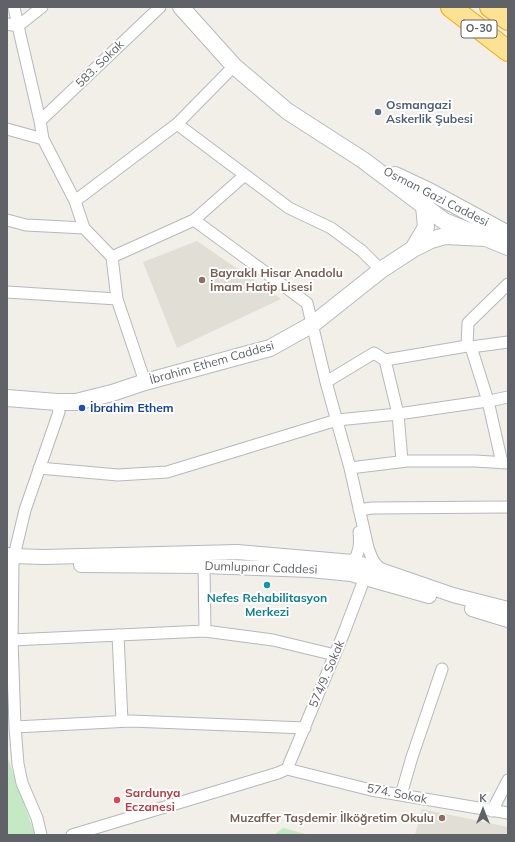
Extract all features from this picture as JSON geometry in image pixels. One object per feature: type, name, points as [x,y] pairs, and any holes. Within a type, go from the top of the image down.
[{"type":"highway","name":"O-30","points":[[451,7],[508,51]]},
{"type":"highway","name":"O-30","points":[[490,7],[508,20]]},
{"type":"main road","name":"Osman Gazi Caddesi","points":[[181,7],[234,66],[287,111],[363,160],[424,206],[447,214],[485,238],[508,247]]},
{"type":"main road","name":"Osman Gazi Caddesi","points":[[363,160],[428,191],[447,214]]},
{"type":"main road","name":"İbrahim Ethem Caddesi","points":[[413,249],[426,227],[424,206]]},
{"type":"main road","name":"Osman Gazi Caddesi","points":[[447,214],[472,214],[508,234]]},
{"type":"main road","name":"İbrahim Ethem Caddesi","points":[[413,249],[447,214]]},
{"type":"main road","name":"İbrahim Ethem Caddesi","points":[[438,238],[447,214]]},
{"type":"main road","name":"İbrahim Ethem Caddesi","points":[[7,398],[76,402],[270,348],[313,324],[381,270],[413,249],[431,240],[445,236],[485,238]]},
{"type":"street","points":[[14,7],[12,25],[40,121],[43,139],[75,201],[84,228],[112,257],[117,299],[145,382]]},
{"type":"street","points":[[12,25],[42,7]]},
{"type":"street","name":"583. Sokak","points":[[40,121],[160,7]]},
{"type":"street","points":[[75,201],[177,124],[234,66]]},
{"type":"street","points":[[177,124],[289,208],[331,228],[362,251],[381,270]]},
{"type":"street","points":[[7,129],[43,139]]},
{"type":"street","points":[[112,257],[194,220],[245,175]]},
{"type":"street","points":[[7,220],[26,225],[84,228]]},
{"type":"street","points":[[194,220],[307,303],[326,382],[338,420],[350,468],[368,548],[375,565],[384,572]]},
{"type":"street","points":[[350,468],[402,461],[475,461],[505,463],[488,401],[469,346],[468,323],[508,284]]},
{"type":"street","points":[[7,292],[117,299]]},
{"type":"street","points":[[326,382],[374,353],[385,360],[469,346],[508,342]]},
{"type":"street","points":[[385,360],[398,414],[402,461]]},
{"type":"street","points":[[39,468],[118,474],[167,472],[338,420],[398,414],[508,397]]},
{"type":"street","points":[[40,835],[37,818],[22,783],[12,746],[15,726],[10,559],[39,468],[59,412],[57,402]]},
{"type":"street","points":[[359,510],[372,508],[508,507]]},
{"type":"street","points":[[353,562],[360,545],[359,510]]},
{"type":"street","name":"Dumlupınar Caddesi","points":[[10,559],[236,552],[353,562],[369,566],[453,595],[508,609]]},
{"type":"street","name":"Dumlupınar Caddesi","points":[[10,559],[310,570],[351,574],[508,620]]},
{"type":"street","points":[[204,566],[205,631]]},
{"type":"street","name":"574/9. Sokak","points":[[287,769],[335,655],[364,577]]},
{"type":"street","points":[[12,640],[205,631],[273,640],[335,655]]},
{"type":"street","points":[[118,635],[122,721]]},
{"type":"street","points":[[401,795],[412,757],[442,669]]},
{"type":"street","points":[[15,726],[122,721],[305,728]]},
{"type":"street","points":[[72,835],[287,769]]},
{"type":"street","name":"574. Sokak","points":[[287,769],[371,790],[508,814]]},
{"type":"street","points":[[492,811],[508,780]]},
{"type":"shaded area","name":"Bayraklı Hisar Anadolu İmam Hatip Lisesi","points":[[197,241],[281,299],[177,348],[143,262]]},
{"type":"shaded area","name":"Muzaffer Taşdemir İlköğretim Okulu","points":[[422,809],[508,827],[508,835],[415,835]]},
{"type":"green space","points":[[7,756],[35,835],[7,835]]},
{"type":"green space","points":[[283,828],[309,835],[274,835]]},
{"type":"place","name":"Osmangazi Askerlik Şubesi","points":[[378,112]]},
{"type":"place","name":"Bayraklı Hisar Anadolu İmam Hatip Lisesi","points":[[202,280]]},
{"type":"place","name":"İbrahim Ethem","points":[[82,408]]},
{"type":"place","name":"Nefes Rehabilitasyon Merkezi","points":[[267,585]]},
{"type":"place","name":"Sardunya Eczanesi","points":[[117,800]]},
{"type":"place","name":"Muzaffer Taşdemir İlköğretim Okulu","points":[[442,818]]}]
